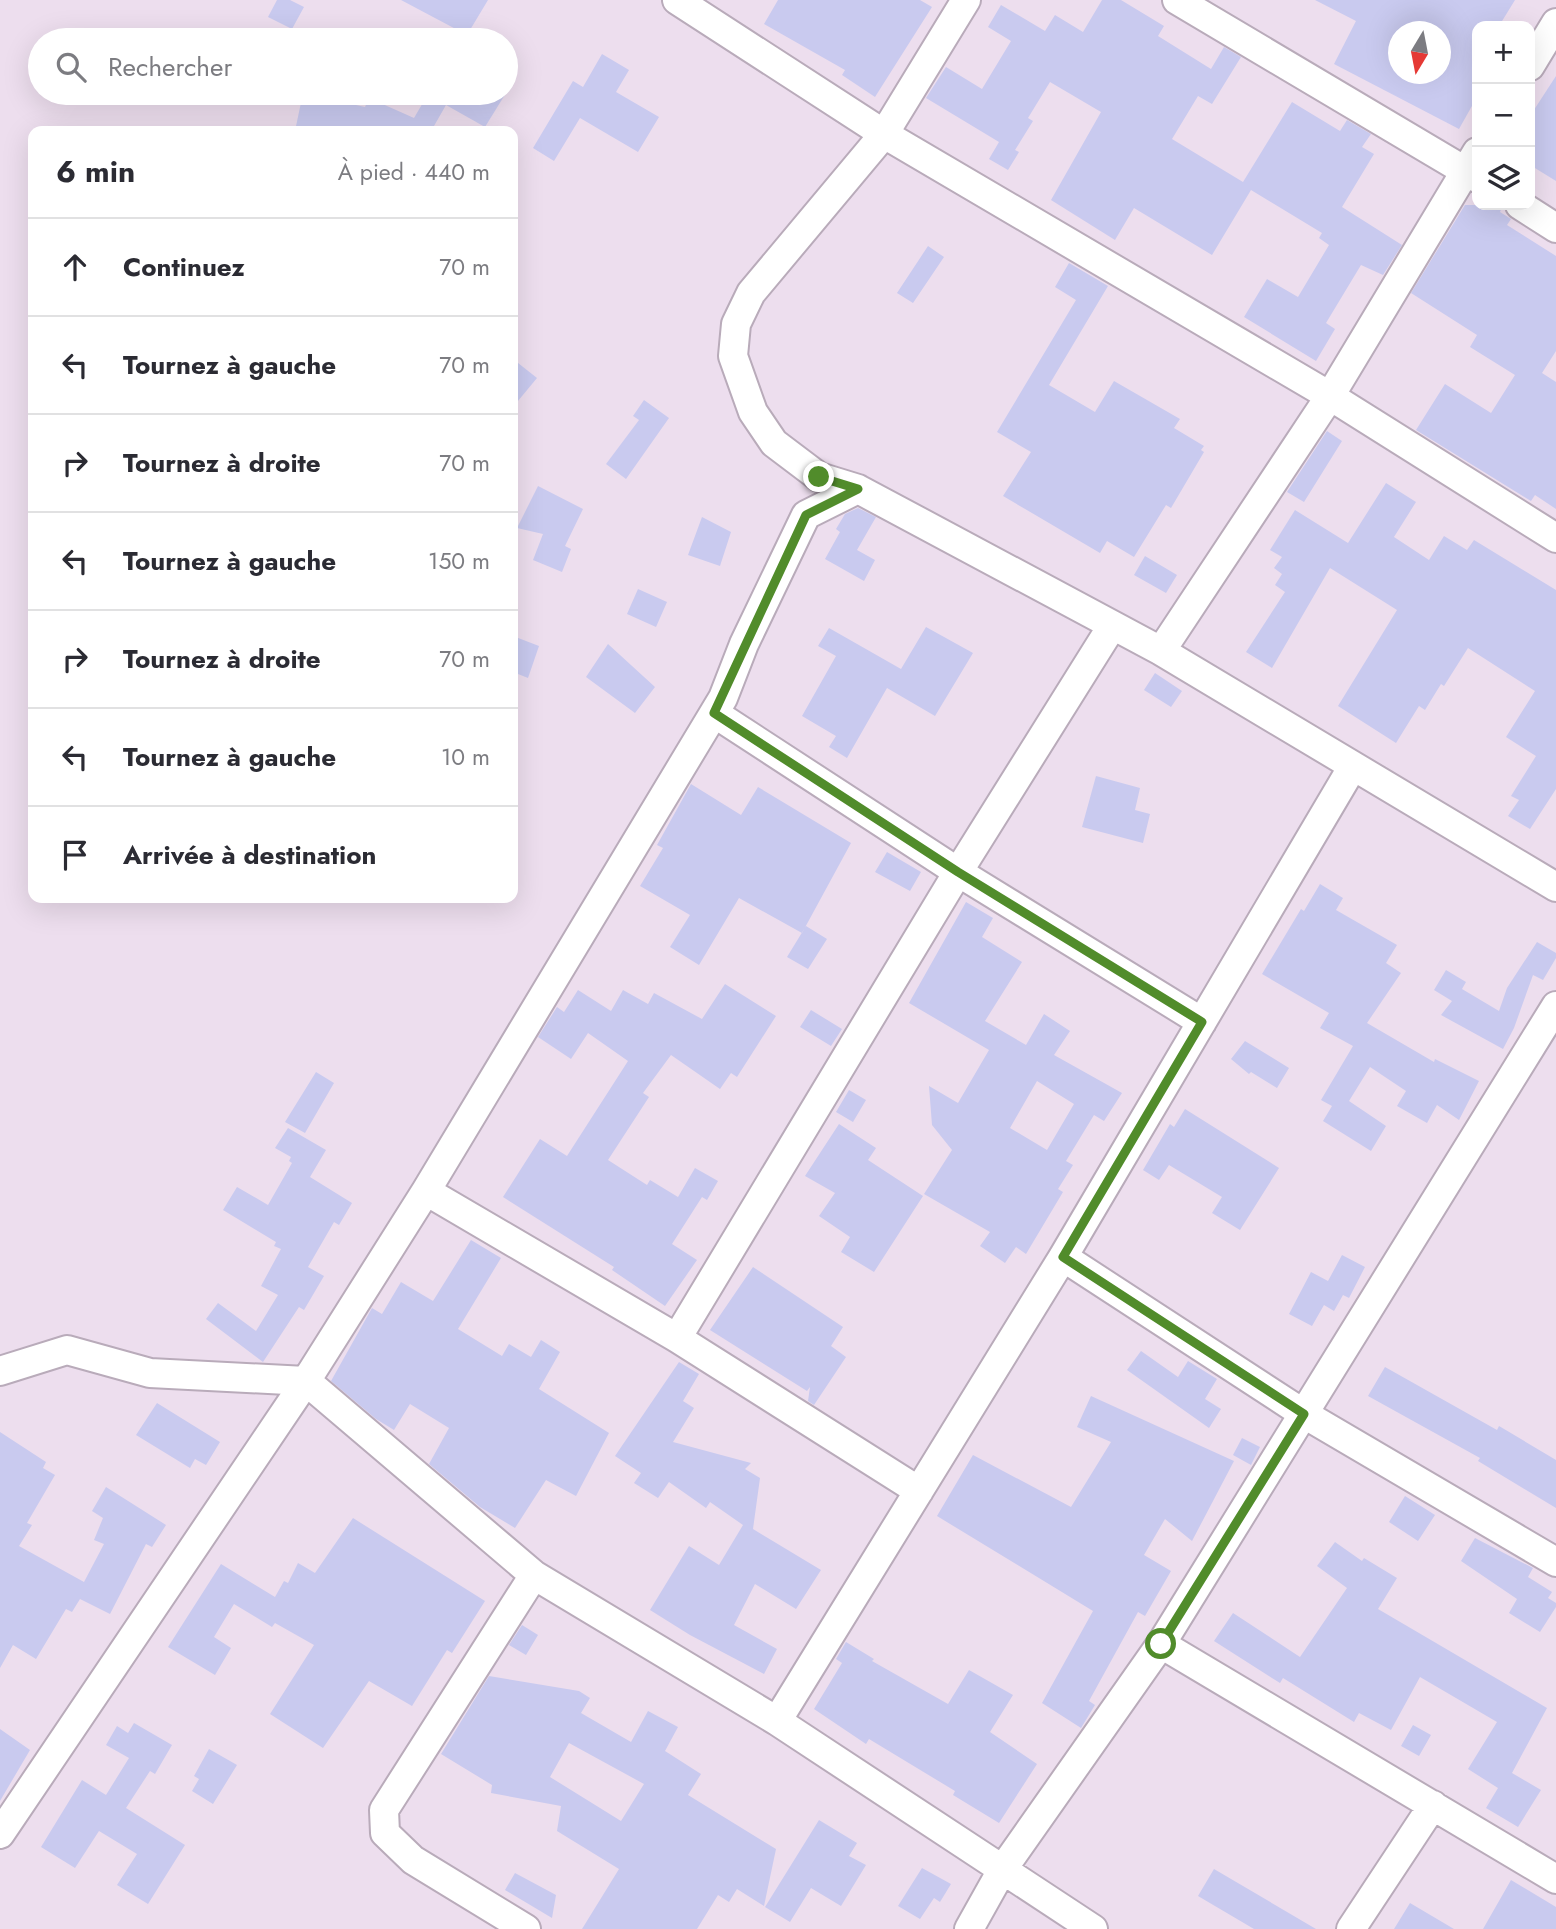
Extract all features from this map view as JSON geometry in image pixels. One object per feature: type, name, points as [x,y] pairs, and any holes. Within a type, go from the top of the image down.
[{"type":"street","points":[[677,0],[884,134],[1330,396],[1556,538]]},
{"type":"street","points":[[966,0],[884,134],[751,293],[736,324],[733,356],[753,412],[774,443],[819,477],[858,489],[1161,651],[1556,887]]},
{"type":"street","points":[[1177,0],[1472,166]]},
{"type":"street","points":[[1535,58],[1556,23]]},
{"type":"street","points":[[1161,651],[1330,396],[1472,169]]},
{"type":"street","points":[[1528,210],[1556,228]]},
{"type":"street","points":[[0,1834],[306,1381],[426,1191],[714,713],[806,515],[858,489]]},
{"type":"street","points":[[677,1338],[958,872],[1112,626]]},
{"type":"street","points":[[714,713],[958,872],[1202,1022]]},
{"type":"street","points":[[777,1721],[1063,1257],[1353,766]]},
{"type":"street","points":[[970,1929],[1002,1870],[1161,1644],[1556,1006]]},
{"type":"street","points":[[426,1191],[677,1338],[919,1491]]},
{"type":"street","points":[[1063,1257],[1304,1414],[1556,1562]]},
{"type":"street","points":[[0,1371],[67,1350],[150,1373],[306,1381],[534,1575],[777,1721],[1093,1929]]},
{"type":"street","points":[[526,1929],[413,1860],[385,1833],[384,1810],[534,1575]]},
{"type":"street","points":[[1161,1644],[1556,1879]]},
{"type":"street","points":[[1351,1929],[1433,1805]]},
{"type":"building","points":[[277,0],[290,0],[304,7],[293,28],[268,17]]},
{"type":"building","points":[[401,0],[488,0],[471,28],[454,28]]},
{"type":"building","points":[[778,0],[920,0],[932,7],[875,97],[842,75],[845,70],[764,24]]},
{"type":"building","points":[[1102,0],[1121,0],[1164,26],[1158,36],[1211,69],[1224,47],[1241,57],[1212,104],[1198,96],[1172,139],[1243,182],[1292,102],[1340,131],[1347,120],[1371,134],[1362,147],[1374,154],[1342,207],[1402,245],[1383,275],[1361,265],[1326,323],[1335,329],[1316,361],[1244,317],[1267,279],[1298,297],[1329,245],[1319,238],[1322,233],[1251,190],[1212,255],[1134,208],[1115,240],[1051,200],[1101,112],[1050,82],[1028,118],[1033,121],[1015,150],[1019,152],[1008,170],[989,159],[999,142],[926,98],[946,67],[982,89],[1011,41],[988,27],[1001,5],[1045,31],[1055,15],[1083,32]]},
{"type":"building","points":[[1315,0],[1515,0],[1502,21],[1472,21],[1472,106],[1459,129],[1334,64],[1356,21]]},
{"type":"building","points":[[602,54],[629,70],[616,92],[659,117],[638,152],[580,118],[554,161],[533,148],[573,81],[583,87]]},
{"type":"building","points":[[1556,76],[1556,181],[1535,168],[1535,108]]},
{"type":"building","points":[[300,105],[385,105],[414,118],[422,105],[446,105],[434,126],[296,126]]},
{"type":"building","points":[[446,105],[499,105],[483,126]]},
{"type":"building","points":[[1465,205],[1472,205],[1472,210],[1501,210],[1511,219],[1507,225],[1556,256],[1556,351],[1542,373],[1556,382],[1556,509],[1535,495],[1531,501],[1416,430],[1445,384],[1491,413],[1515,375],[1470,347],[1477,335],[1411,293]]},
{"type":"building","points":[[928,246],[944,257],[913,303],[897,293]]},
{"type":"building","points":[[1069,263],[1108,286],[1049,385],[1095,412],[1114,381],[1180,419],[1174,428],[1204,446],[1201,450],[1204,452],[1171,508],[1166,505],[1134,557],[1107,541],[1100,553],[1003,496],[1031,452],[997,432],[1076,300],[1055,287]]},
{"type":"building","points":[[518,363],[537,378],[518,401]]},
{"type":"building","points":[[644,400],[669,418],[626,479],[606,464],[639,420],[633,416]]},
{"type":"building","points":[[1327,431],[1342,441],[1304,502],[1287,492]]},
{"type":"building","points":[[1386,483],[1416,502],[1394,537],[1429,560],[1444,536],[1467,550],[1474,540],[1556,590],[1556,789],[1530,829],[1508,816],[1519,800],[1511,796],[1536,756],[1506,737],[1535,691],[1468,648],[1425,710],[1419,706],[1396,743],[1338,706],[1397,610],[1330,568],[1272,668],[1246,652],[1285,592],[1275,585],[1282,574],[1274,568],[1282,557],[1270,550],[1295,510],[1348,543]]},
{"type":"building","points":[[538,486],[583,509],[565,546],[571,549],[562,572],[533,560],[543,534],[518,528]]},
{"type":"building","points":[[858,508],[876,517],[857,550],[875,560],[864,581],[825,559],[840,532],[836,529],[845,514]]},
{"type":"building","points":[[702,517],[731,532],[720,566],[688,555]]},
{"type":"building","points":[[1145,556],[1177,575],[1166,593],[1134,575]]},
{"type":"building","points":[[638,589],[667,602],[656,627],[627,614]]},
{"type":"building","points":[[926,627],[973,653],[935,716],[887,688],[847,758],[829,747],[836,736],[802,716],[836,656],[818,646],[829,628],[901,669]]},
{"type":"building","points":[[518,638],[539,646],[528,678],[518,674]]},
{"type":"building","points":[[608,644],[655,687],[635,713],[586,677]]},
{"type":"building","points":[[1155,673],[1182,691],[1171,707],[1144,690]]},
{"type":"building","points":[[1096,776],[1140,788],[1135,810],[1150,814],[1143,843],[1082,827]]},
{"type":"building","points":[[691,784],[741,815],[758,787],[851,843],[802,933],[739,898],[699,965],[670,947],[690,915],[640,886],[663,848],[657,845]]},
{"type":"building","points":[[887,852],[921,872],[910,891],[875,872]]},
{"type":"building","points":[[1320,884],[1343,898],[1336,910],[1397,945],[1386,963],[1401,973],[1367,1023],[1434,1062],[1435,1059],[1479,1081],[1459,1120],[1437,1105],[1427,1123],[1397,1106],[1406,1091],[1370,1067],[1349,1101],[1386,1126],[1371,1151],[1323,1121],[1332,1106],[1321,1100],[1353,1046],[1320,1028],[1329,1013],[1262,974],[1301,909],[1304,911]]},
{"type":"building","points":[[966,902],[993,918],[982,937],[1022,962],[985,1021],[1026,1045],[1044,1014],[1070,1031],[1054,1055],[1122,1093],[1104,1121],[1094,1115],[1066,1161],[1073,1165],[1058,1189],[1063,1192],[1026,1254],[1016,1247],[1005,1263],[980,1246],[990,1232],[924,1194],[952,1150],[932,1125],[929,1086],[958,1103],[989,1050],[909,1003]],"holes":[[[1037,1081],[1074,1104],[1047,1150],[1010,1128]]]},
{"type":"building","points":[[806,926],[827,939],[808,969],[787,957]]},
{"type":"building","points":[[1537,942],[1556,953],[1556,958],[1543,980],[1533,975],[1514,1028],[1503,1049],[1441,1015],[1452,1001],[1434,990],[1446,970],[1466,982],[1462,989],[1499,1011],[1507,988]]},
{"type":"building","points":[[725,984],[776,1016],[737,1077],[731,1073],[720,1089],[671,1055],[643,1093],[649,1097],[608,1160],[647,1185],[650,1180],[678,1197],[695,1168],[718,1181],[707,1200],[702,1197],[672,1244],[697,1260],[665,1306],[612,1270],[614,1267],[503,1197],[540,1139],[567,1156],[628,1061],[588,1033],[571,1059],[538,1037],[557,1007],[564,1012],[578,990],[611,1011],[623,990],[648,1004],[654,993],[702,1019]]},
{"type":"building","points":[[811,1010],[842,1029],[831,1046],[800,1027]]},
{"type":"building","points":[[1245,1041],[1289,1068],[1277,1088],[1251,1072],[1249,1074],[1231,1059]]},
{"type":"building","points":[[316,1072],[334,1083],[305,1133],[285,1122]]},
{"type":"building","points":[[849,1090],[866,1100],[853,1122],[836,1112]]},
{"type":"building","points":[[1185,1109],[1279,1168],[1240,1230],[1212,1213],[1222,1197],[1169,1165],[1159,1180],[1143,1170],[1170,1124],[1174,1127]]},
{"type":"building","points":[[839,1124],[876,1148],[868,1160],[923,1196],[874,1272],[841,1252],[850,1237],[819,1216],[835,1193],[805,1176]]},
{"type":"building","points":[[288,1128],[326,1150],[310,1177],[352,1203],[339,1225],[334,1222],[308,1267],[324,1276],[304,1310],[299,1307],[263,1362],[206,1319],[218,1303],[256,1331],[278,1295],[261,1286],[281,1249],[274,1246],[276,1242],[223,1210],[237,1187],[268,1205],[292,1163],[289,1161],[291,1157],[275,1148]]},
{"type":"building","points":[[471,1240],[501,1258],[458,1329],[502,1356],[509,1344],[531,1357],[541,1340],[560,1352],[539,1389],[609,1433],[576,1496],[546,1480],[515,1528],[480,1507],[429,1464],[449,1428],[410,1404],[394,1430],[376,1419],[331,1381],[372,1308],[382,1314],[401,1282],[433,1301]]},
{"type":"building","points":[[1342,1255],[1365,1267],[1349,1298],[1343,1295],[1334,1311],[1324,1305],[1312,1326],[1289,1314],[1311,1272],[1328,1281]]},
{"type":"building","points":[[753,1267],[843,1327],[831,1346],[846,1357],[814,1405],[808,1401],[810,1387],[807,1391],[710,1330]]},
{"type":"building","points":[[1141,1351],[1178,1377],[1188,1361],[1217,1379],[1205,1399],[1221,1409],[1209,1428],[1127,1370]]},
{"type":"building","points":[[679,1362],[699,1374],[683,1401],[694,1408],[673,1442],[751,1463],[745,1469],[760,1478],[753,1529],[821,1570],[796,1609],[755,1584],[734,1625],[777,1649],[764,1674],[690,1635],[650,1610],[689,1546],[719,1565],[743,1525],[710,1502],[706,1508],[669,1482],[658,1498],[634,1483],[641,1473],[615,1456]]},
{"type":"building","points":[[1385,1367],[1497,1430],[1499,1426],[1556,1460],[1556,1508],[1478,1461],[1480,1458],[1368,1396]]},
{"type":"building","points":[[1091,1396],[1234,1461],[1192,1541],[1165,1519],[1144,1555],[1171,1571],[1145,1616],[1138,1612],[1089,1701],[1095,1705],[1081,1728],[1042,1703],[1093,1611],[937,1516],[973,1455],[1071,1507],[1111,1442],[1077,1427]]},
{"type":"building","points":[[157,1403],[220,1442],[206,1465],[195,1459],[190,1468],[136,1435]]},
{"type":"building","points":[[0,1432],[46,1462],[43,1468],[55,1475],[27,1523],[32,1525],[19,1546],[84,1582],[104,1544],[94,1540],[103,1518],[92,1511],[106,1487],[166,1525],[152,1547],[146,1544],[110,1614],[80,1599],[72,1612],[66,1609],[36,1659],[13,1645],[0,1668]]},
{"type":"building","points":[[1242,1438],[1260,1447],[1251,1465],[1233,1455]]},
{"type":"building","points":[[1405,1496],[1435,1515],[1418,1541],[1389,1522]]},
{"type":"building","points":[[353,1518],[485,1601],[452,1653],[447,1650],[412,1706],[369,1681],[323,1748],[270,1714],[314,1645],[275,1623],[272,1627],[234,1604],[214,1637],[231,1648],[215,1675],[168,1647],[221,1564],[275,1597],[284,1581],[288,1583],[298,1563],[315,1573]]},
{"type":"building","points":[[1475,1538],[1533,1568],[1528,1577],[1552,1592],[1548,1598],[1556,1603],[1556,1607],[1540,1632],[1509,1613],[1517,1599],[1461,1561]]},
{"type":"building","points":[[1335,1542],[1362,1561],[1364,1558],[1397,1578],[1378,1609],[1547,1708],[1512,1773],[1541,1790],[1518,1827],[1486,1808],[1498,1788],[1468,1769],[1497,1722],[1420,1677],[1391,1730],[1359,1713],[1354,1722],[1283,1678],[1280,1683],[1214,1641],[1233,1613],[1300,1657],[1347,1588],[1317,1566]]},
{"type":"building","points":[[522,1625],[538,1635],[526,1655],[509,1645]]},
{"type":"building","points":[[846,1642],[874,1659],[872,1661],[948,1704],[969,1670],[1013,1695],[990,1732],[1037,1764],[999,1823],[953,1795],[955,1791],[869,1739],[866,1744],[814,1709],[842,1663],[836,1659]]},
{"type":"building","points":[[489,1676],[579,1691],[590,1698],[581,1713],[631,1742],[648,1711],[678,1727],[665,1751],[701,1774],[688,1795],[776,1849],[764,1906],[737,1889],[729,1902],[718,1895],[697,1929],[582,1929],[619,1869],[557,1831],[561,1806],[491,1793],[492,1785],[441,1754]],"holes":[[[569,1743],[644,1784],[621,1821],[550,1777]]]},
{"type":"building","points":[[134,1723],[172,1745],[155,1774],[150,1771],[126,1808],[185,1845],[148,1904],[117,1885],[137,1854],[99,1831],[75,1868],[41,1847],[82,1780],[106,1795],[129,1758],[106,1745],[117,1726],[128,1733]]},
{"type":"building","points":[[1413,1725],[1431,1735],[1419,1756],[1401,1746]]},
{"type":"building","points":[[0,1729],[30,1750],[0,1801]]},
{"type":"building","points":[[209,1749],[237,1765],[213,1804],[192,1791],[199,1779],[194,1776]]},
{"type":"building","points":[[819,1820],[857,1843],[849,1856],[866,1865],[841,1906],[811,1888],[790,1922],[765,1907]]},
{"type":"building","points":[[922,1868],[951,1884],[940,1902],[934,1898],[920,1919],[898,1906]]},
{"type":"building","points":[[1214,1869],[1316,1929],[1254,1929],[1198,1896]]},
{"type":"building","points":[[515,1873],[556,1895],[552,1918],[505,1890]]},
{"type":"building","points":[[1511,1880],[1556,1907],[1556,1929],[1483,1929]]},
{"type":"building","points":[[1410,1903],[1454,1929],[1394,1929]]},
{"type":"route","points":[[819,477],[858,489],[806,515],[714,713],[958,872],[1202,1022],[1063,1257],[1304,1414],[1161,1644]]}]
